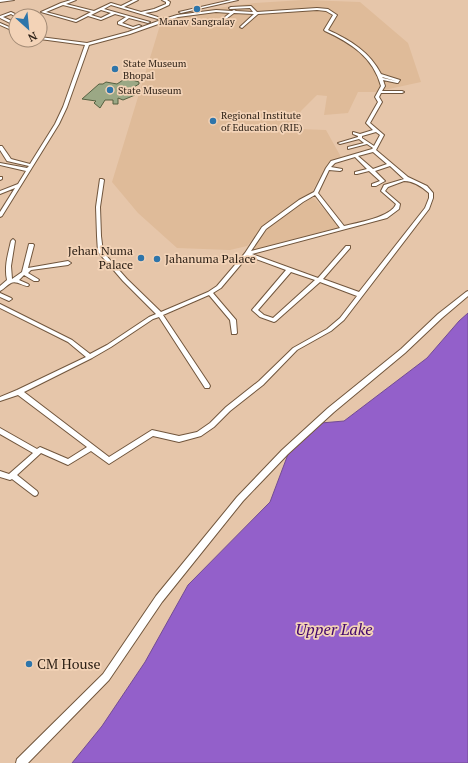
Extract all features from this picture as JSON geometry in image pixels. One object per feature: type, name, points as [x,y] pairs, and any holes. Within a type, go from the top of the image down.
[{"type":"street","points":[[0,1],[12,0]]},
{"type":"street","points":[[74,0],[43,12],[74,21],[107,5]]},
{"type":"street","points":[[120,7],[131,0]]},
{"type":"street","points":[[120,7],[136,0]]},
{"type":"street","points":[[141,13],[155,10],[168,4],[168,2],[164,0]]},
{"type":"street","points":[[177,16],[181,12],[187,10],[236,0]]},
{"type":"street","points":[[103,2],[107,5],[120,7],[163,20]]},
{"type":"street","points":[[62,4],[93,12]]},
{"type":"street","points":[[48,39],[87,44],[119,37],[177,16],[251,7],[256,13]]},
{"type":"street","points":[[100,9],[148,22]]},
{"type":"street","points":[[0,399],[19,392],[109,346],[152,318],[210,293],[219,287],[247,254],[264,228],[301,201],[316,193],[328,168],[333,162],[375,149],[382,135],[368,123],[380,102],[377,97],[383,86],[381,77],[371,61],[360,50],[343,37],[326,30],[335,15],[327,10],[317,9],[256,13],[216,11]]},
{"type":"street","points":[[222,21],[234,11]]},
{"type":"street","points":[[88,15],[102,19],[114,13]]},
{"type":"street","points":[[242,27],[256,13]]},
{"type":"street","points":[[128,17],[119,23],[133,28],[158,18]]},
{"type":"street","points":[[0,24],[8,28]]},
{"type":"street","points":[[0,216],[57,124],[65,107],[87,44]]},
{"type":"street","points":[[396,92],[396,100]]},
{"type":"street","points":[[379,94],[402,92]]},
{"type":"street","points":[[379,94],[385,96]]},
{"type":"street","points":[[340,142],[377,130]]},
{"type":"street","points":[[19,392],[109,461],[152,433],[179,439],[199,434],[212,425],[228,409],[260,383],[295,349],[329,330],[342,319],[427,208],[431,198],[431,193],[425,187],[410,180],[360,136],[354,133]]},
{"type":"street","points":[[350,148],[367,143]]},
{"type":"street","points":[[0,147],[9,160],[31,165]]},
{"type":"street","points":[[356,156],[383,181],[374,185]]},
{"type":"street","points":[[0,164],[28,170]]},
{"type":"street","points":[[357,173],[391,164]]},
{"type":"street","points":[[328,168],[340,170]]},
{"type":"street","points":[[102,180],[98,207],[101,252],[125,280],[160,314],[207,386]]},
{"type":"street","points":[[247,254],[385,217],[397,208],[398,204],[383,191],[386,186],[404,180],[410,180]]},
{"type":"street","points":[[0,193],[19,185]]},
{"type":"street","points":[[0,193],[12,196]]},
{"type":"street","points":[[316,193],[343,228]]},
{"type":"street","points":[[5,246],[13,243],[8,274],[12,280],[26,286]]},
{"type":"street","points":[[24,273],[31,245]]},
{"type":"street","points":[[290,269],[255,310],[262,316],[274,320],[319,280],[348,247]]},
{"type":"street","points":[[247,254],[361,296]]},
{"type":"street","points":[[0,289],[30,269],[68,263]]},
{"type":"street","points":[[24,273],[36,280]]},
{"type":"street","points":[[210,293],[233,320],[234,333]]},
{"type":"street","points":[[21,763],[106,677],[159,599],[240,499],[280,458],[331,410],[403,351],[440,316],[468,293]]},
{"type":"street","points":[[0,295],[8,299]]},
{"type":"street","points":[[0,306],[70,341],[90,356]]},
{"type":"street","points":[[77,362],[79,349]]},
{"type":"street","points":[[0,432],[37,452]]},
{"type":"street","points":[[0,474],[10,477],[40,450],[68,462],[91,448]]},
{"type":"street","points":[[12,475],[35,493]]},
{"type":"shaded area","name":"Regional Institute of Education (RIE)","points":[[303,0],[360,2],[408,43],[421,82],[375,92],[358,92],[348,113],[324,115],[327,96],[317,95],[301,111],[293,126],[298,129],[326,130],[341,157],[328,163],[312,192],[261,229],[247,246],[230,250],[177,248],[138,213],[112,182],[161,22],[182,16],[181,14],[188,12],[255,3]]},
{"type":"shaded area","points":[[311,198],[314,198],[340,227],[253,250],[268,228]]},
{"type":"water","name":"Upper Lake","points":[[468,313],[468,763],[72,763],[102,726],[145,662],[188,585],[270,502],[290,449],[321,423],[344,421],[427,358],[459,321]]},
{"type":"building","name":"State Museum","points":[[126,78],[139,82],[139,84],[124,93],[135,95],[123,100],[118,98],[118,104],[113,104],[113,100],[105,100],[100,108],[94,103],[96,101],[82,99],[99,84],[106,82],[117,84]]},
{"type":"place","name":"Manav Sangralay","points":[[197,9]]},
{"type":"place","name":"State Museum Bhopal","points":[[115,69]]},
{"type":"place","name":"State Museum","points":[[110,90]]},
{"type":"place","name":"Regional Institute of Education (RIE)","points":[[213,121]]},
{"type":"place","name":"Jehan Numa Palace","points":[[141,258]]},
{"type":"place","name":"Jahanuma Palace","points":[[157,259]]},
{"type":"place","name":"CM House","points":[[29,664]]}]
